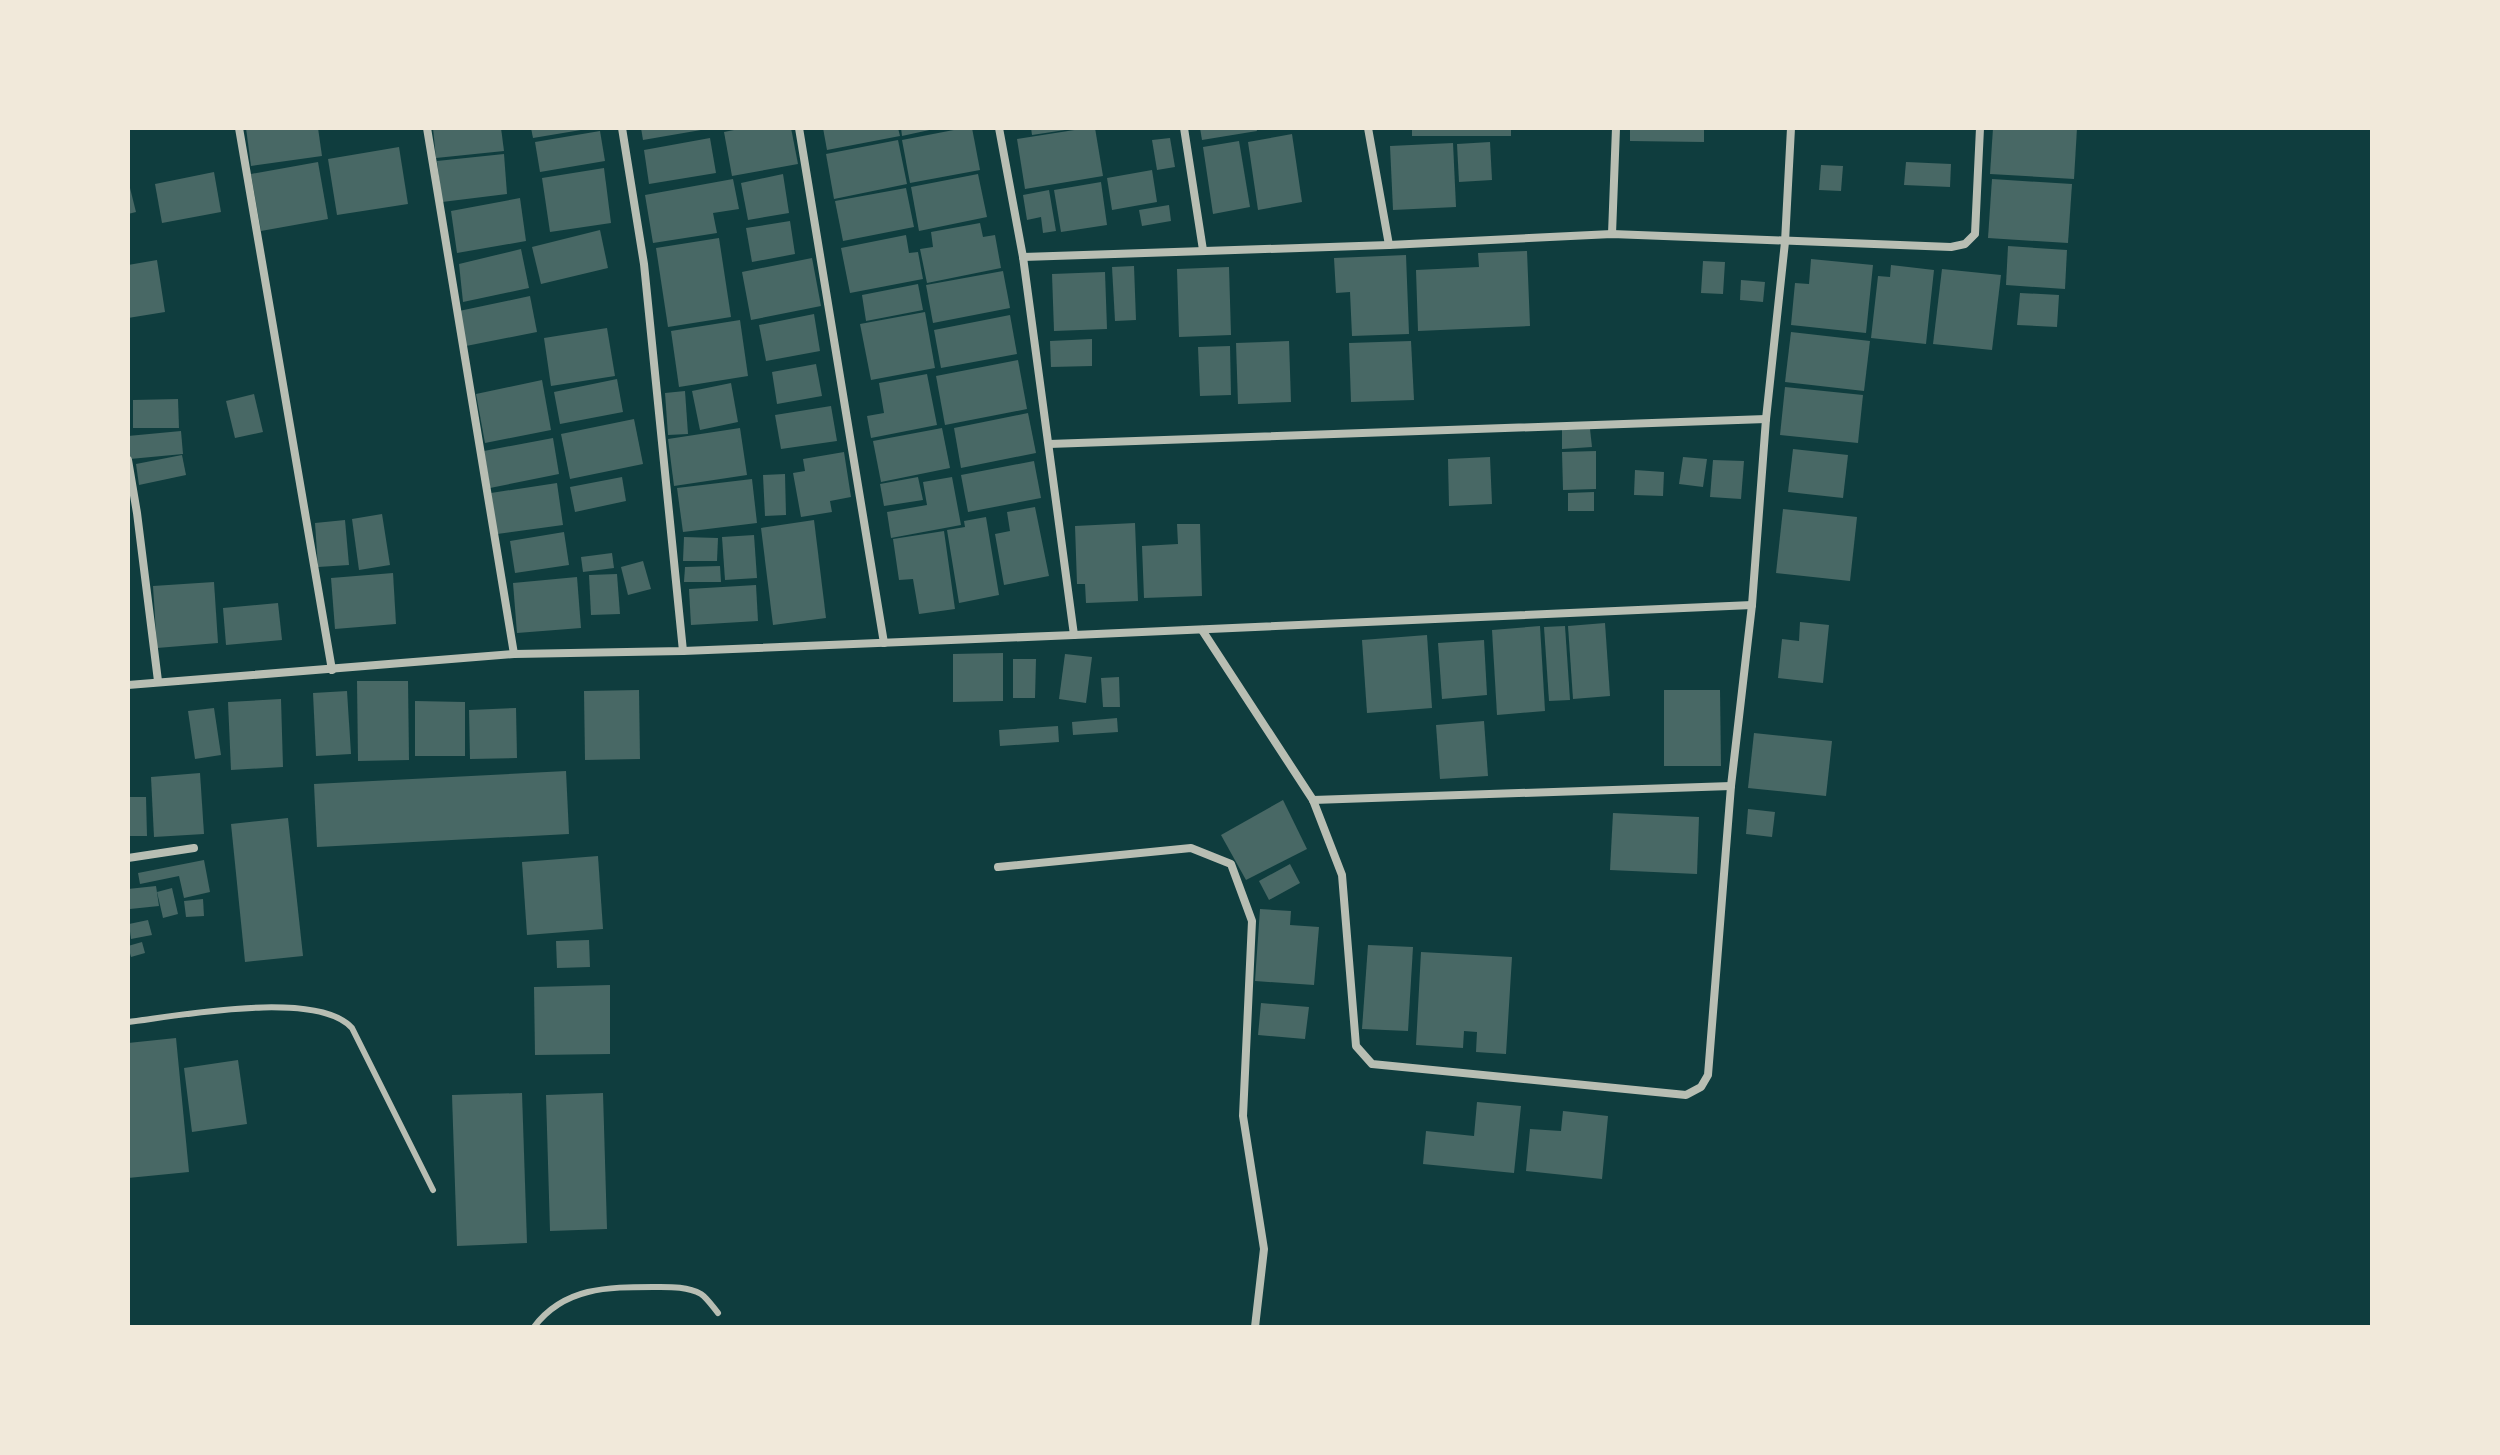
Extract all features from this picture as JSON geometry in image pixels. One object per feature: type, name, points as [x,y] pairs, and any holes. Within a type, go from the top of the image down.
[{"type":"street","points":[[239,128],[332,670]]},
{"type":"street","points":[[427,128],[514,654]]},
{"type":"street","points":[[622,128],[644,264],[683,651]]},
{"type":"street","points":[[799,128],[884,643]]},
{"type":"street","points":[[999,128],[1023,257],[1074,635]]},
{"type":"street","points":[[1184,128],[1203,250]]},
{"type":"street","points":[[1368,128],[1389,245]]},
{"type":"street","points":[[1612,234],[1616,128]]},
{"type":"street","points":[[1202,630],[1313,800],[1342,875],[1356,1046],[1372,1064],[1686,1095],[1701,1087],[1708,1075],[1731,786],[1752,605],[1766,419],[1785,242],[1791,128]]},
{"type":"street","points":[[1023,257],[1612,234],[1951,247],[1965,244],[1975,234],[1980,128]]},
{"type":"street","points":[[1049,444],[1766,419]]},
{"type":"street","points":[[128,460],[158,681]]},
{"type":"street","points":[[128,685],[514,654],[683,651],[1752,605]]},
{"type":"street","points":[[1313,800],[1731,786]]},
{"type":"street","points":[[128,858],[194,848]]},
{"type":"street","points":[[998,867],[1191,848],[1231,864],[1252,921],[1243,1116],[1264,1249],[1255,1327]]},
{"type":"lane","points":[[128,1022],[245,1007],[325,1012],[340,1016],[352,1028],[433,1190]]},
{"type":"lane","points":[[534,1327],[541,1318],[573,1296],[604,1287],[679,1287],[702,1294],[718,1313]]},
{"type":"building","points":[[246,128],[318,128],[322,156],[251,166]]},
{"type":"building","points":[[433,128],[501,128],[504,151],[436,158]]},
{"type":"building","points":[[531,128],[580,128],[581,130],[533,138]]},
{"type":"building","points":[[641,128],[701,128],[701,130],[643,140]]},
{"type":"building","points":[[744,128],[791,128],[798,164],[732,176],[724,132]]},
{"type":"building","points":[[823,128],[898,128],[900,136],[827,150]]},
{"type":"building","points":[[901,128],[934,128],[934,129],[902,136]]},
{"type":"building","points":[[972,128],[980,170],[910,183],[902,140]]},
{"type":"building","points":[[1031,128],[1065,128],[1065,130],[1032,135]]},
{"type":"building","points":[[1095,128],[1103,176],[1025,189],[1017,139]]},
{"type":"building","points":[[1200,128],[1256,128],[1257,131],[1202,140]]},
{"type":"building","points":[[1412,128],[1511,128],[1511,136],[1412,136]]},
{"type":"building","points":[[1630,128],[1704,128],[1704,142],[1630,141]]},
{"type":"building","points":[[1993,128],[2077,128],[2074,179],[1990,174]]},
{"type":"building","points":[[600,131],[605,161],[540,172],[535,142]]},
{"type":"building","points":[[1292,134],[1302,202],[1258,210],[1248,142]]},
{"type":"building","points":[[710,138],[716,173],[649,184],[644,150]]},
{"type":"building","points":[[1170,138],[1175,167],[1157,170],[1152,140]]},
{"type":"building","points":[[898,140],[907,184],[834,199],[826,154]]},
{"type":"building","points":[[1239,141],[1250,207],[1213,214],[1203,147]]},
{"type":"building","points":[[1490,142],[1492,180],[1459,182],[1457,144]]},
{"type":"building","points":[[1453,143],[1456,207],[1393,210],[1390,146]]},
{"type":"building","points":[[399,147],[408,204],[337,215],[328,159]]},
{"type":"building","points":[[504,154],[507,194],[442,202],[437,161]]},
{"type":"building","points":[[318,162],[328,219],[261,231],[251,174]]},
{"type":"building","points":[[1906,162],[1951,164],[1950,187],[1904,185]]},
{"type":"building","points":[[1821,165],[1843,166],[1841,191],[1819,190]]},
{"type":"building","points":[[604,168],[611,223],[550,232],[542,178]]},
{"type":"building","points":[[1152,170],[1157,202],[1112,210],[1107,178]]},
{"type":"building","points":[[214,172],[221,212],[162,223],[155,184]]},
{"type":"building","points":[[783,174],[789,213],[748,220],[741,183]]},
{"type":"building","points":[[978,174],[987,217],[919,231],[911,187]]},
{"type":"building","points":[[733,179],[739,209],[713,213],[717,233],[653,243],[645,195]]},
{"type":"building","points":[[1992,179],[2072,184],[2068,243],[1988,238]]},
{"type":"building","points":[[128,180],[136,212],[128,214]]},
{"type":"building","points":[[1101,182],[1107,225],[1061,232],[1054,190]]},
{"type":"building","points":[[906,188],[914,227],[843,241],[835,201]]},
{"type":"building","points":[[1049,190],[1056,231],[1043,233],[1041,217],[1027,220],[1023,195]]},
{"type":"building","points":[[520,198],[526,241],[457,253],[451,211]]},
{"type":"building","points":[[1169,205],[1171,221],[1142,226],[1139,210]]},
{"type":"building","points":[[790,221],[795,254],[752,262],[746,228]]},
{"type":"building","points":[[980,223],[983,237],[995,235],[1001,268],[927,283],[920,249],[933,247],[931,232]]},
{"type":"building","points":[[600,230],[608,268],[541,284],[532,247]]},
{"type":"building","points":[[906,235],[909,253],[918,252],[923,279],[850,293],[841,248]]},
{"type":"building","points":[[719,238],[731,317],[668,327],[656,248]]},
{"type":"building","points":[[2008,246],[2067,250],[2065,289],[2006,285]]},
{"type":"building","points":[[521,249],[529,288],[463,302],[459,264]]},
{"type":"building","points":[[1527,251],[1530,326],[1418,331],[1416,270],[1479,267],[1478,253]]},
{"type":"building","points":[[1406,255],[1409,334],[1352,336],[1350,292],[1336,293],[1334,258]]},
{"type":"building","points":[[812,258],[821,306],[751,320],[742,272]]},
{"type":"building","points":[[1811,259],[1873,265],[1866,333],[1791,325],[1795,283],[1809,284]]},
{"type":"building","points":[[157,260],[165,312],[128,318],[128,265]]},
{"type":"building","points":[[1703,261],[1725,262],[1723,294],[1701,293]]},
{"type":"building","points":[[1891,265],[1934,270],[1926,344],[1871,338],[1878,276],[1890,277]]},
{"type":"building","points":[[1134,266],[1136,320],[1115,321],[1112,267]]},
{"type":"building","points":[[1229,267],[1231,335],[1179,337],[1177,269]]},
{"type":"building","points":[[1942,269],[2001,275],[1992,350],[1933,344]]},
{"type":"building","points":[[1003,271],[1010,308],[933,323],[926,285]]},
{"type":"building","points":[[1105,272],[1107,329],[1054,331],[1052,274]]},
{"type":"building","points":[[1741,280],[1765,282],[1763,302],[1740,300]]},
{"type":"building","points":[[918,284],[923,310],[866,321],[862,295]]},
{"type":"building","points":[[2020,293],[2059,295],[2057,327],[2017,325]]},
{"type":"building","points":[[530,296],[537,332],[466,346],[459,311]]},
{"type":"building","points":[[925,312],[935,368],[871,380],[860,324]]},
{"type":"building","points":[[814,314],[820,351],[766,361],[759,325]]},
{"type":"building","points":[[1010,315],[1017,354],[941,368],[934,330]]},
{"type":"building","points":[[740,320],[748,376],[679,387],[671,331]]},
{"type":"building","points":[[607,328],[615,376],[551,386],[544,338]]},
{"type":"building","points":[[1791,332],[1870,341],[1864,391],[1785,382]]},
{"type":"building","points":[[1092,339],[1092,366],[1051,367],[1050,341]]},
{"type":"building","points":[[1289,341],[1291,402],[1238,404],[1236,343]]},
{"type":"building","points":[[1411,341],[1414,400],[1351,402],[1349,343]]},
{"type":"building","points":[[1230,346],[1231,395],[1200,396],[1198,347]]},
{"type":"building","points":[[1018,360],[1027,409],[945,425],[936,376]]},
{"type":"building","points":[[816,364],[822,396],[777,404],[772,372]]},
{"type":"building","points":[[927,374],[937,425],[871,438],[867,416],[884,413],[879,383]]},
{"type":"building","points":[[617,379],[623,412],[560,424],[554,392]]},
{"type":"building","points":[[542,380],[551,430],[485,443],[476,394]]},
{"type":"building","points":[[731,383],[738,422],[700,430],[692,391]]},
{"type":"building","points":[[1785,387],[1863,395],[1858,443],[1780,435]]},
{"type":"building","points":[[685,391],[688,434],[668,435],[665,393]]},
{"type":"building","points":[[254,394],[263,432],[235,438],[226,401]]},
{"type":"building","points":[[178,399],[179,428],[133,428],[133,400]]},
{"type":"building","points":[[831,406],[837,441],[781,449],[775,415]]},
{"type":"building","points":[[1028,413],[1036,453],[961,468],[954,428]]},
{"type":"building","points":[[634,419],[643,464],[570,479],[561,434]]},
{"type":"building","points":[[740,428],[747,475],[674,486],[668,439]]},
{"type":"building","points":[[942,428],[950,468],[881,482],[873,441]]},
{"type":"building","points":[[1590,429],[1592,447],[1562,449],[1562,430]]},
{"type":"building","points":[[181,431],[183,454],[130,459],[128,436]]},
{"type":"building","points":[[553,438],[559,474],[490,488],[484,451]]},
{"type":"building","points":[[1793,449],[1848,455],[1843,498],[1788,492]]},
{"type":"building","points":[[1596,451],[1596,489],[1563,490],[1562,452]]},
{"type":"building","points":[[844,452],[851,497],[830,501],[832,512],[801,517],[793,473],[805,471],[803,459]]},
{"type":"building","points":[[182,455],[186,475],[139,485],[136,464]]},
{"type":"building","points":[[1490,457],[1492,504],[1449,506],[1448,459]]},
{"type":"building","points":[[1683,457],[1707,459],[1703,487],[1679,484]]},
{"type":"building","points":[[1713,460],[1744,461],[1741,499],[1710,497]]},
{"type":"building","points":[[1034,461],[1041,498],[968,512],[961,475]]},
{"type":"building","points":[[1635,470],[1664,472],[1663,496],[1634,495]]},
{"type":"building","points":[[785,474],[786,515],[765,516],[763,475]]},
{"type":"building","points":[[622,477],[626,501],[575,512],[570,487]]},
{"type":"building","points":[[918,477],[923,500],[884,506],[880,484]]},
{"type":"building","points":[[952,477],[961,525],[891,538],[887,512],[927,505],[923,482]]},
{"type":"building","points":[[752,479],[757,523],[683,532],[677,488]]},
{"type":"building","points":[[557,483],[563,525],[497,534],[491,493]]},
{"type":"building","points":[[1594,492],[1594,511],[1568,511],[1568,493]]},
{"type":"building","points":[[1035,507],[1049,576],[1004,585],[995,534],[1010,531],[1007,512]]},
{"type":"building","points":[[1783,509],[1857,517],[1850,581],[1776,573]]},
{"type":"building","points":[[382,514],[390,565],[359,570],[352,519]]},
{"type":"building","points":[[986,517],[999,595],[959,603],[947,530],[965,527],[964,521]]},
{"type":"building","points":[[345,520],[349,565],[318,567],[315,523]]},
{"type":"building","points":[[814,520],[826,618],[773,625],[761,528]]},
{"type":"building","points":[[1135,523],[1138,601],[1086,603],[1085,584],[1077,584],[1075,526]]},
{"type":"building","points":[[1177,524],[1200,524],[1202,596],[1144,598],[1142,546],[1178,544]]},
{"type":"building","points":[[944,531],[955,609],[919,614],[913,579],[899,580],[893,539]]},
{"type":"building","points":[[564,532],[569,565],[515,573],[510,541]]},
{"type":"building","points":[[754,535],[757,578],[725,580],[722,537]]},
{"type":"building","points":[[684,537],[718,538],[717,561],[683,561]]},
{"type":"building","points":[[612,553],[614,568],[583,572],[581,557]]},
{"type":"building","points":[[643,561],[651,589],[628,595],[621,567]]},
{"type":"building","points":[[720,566],[721,582],[684,582],[685,567]]},
{"type":"building","points":[[393,573],[396,624],[335,629],[331,578]]},
{"type":"building","points":[[617,574],[620,614],[591,615],[589,575]]},
{"type":"building","points":[[577,577],[581,628],[517,633],[513,583]]},
{"type":"building","points":[[214,582],[218,643],[157,648],[153,586]]},
{"type":"building","points":[[756,585],[758,621],[691,625],[689,589]]},
{"type":"building","points":[[278,603],[282,640],[226,645],[223,608]]},
{"type":"building","points":[[1800,622],[1829,625],[1823,683],[1778,678],[1782,639],[1799,641]]},
{"type":"building","points":[[1605,623],[1610,696],[1573,699],[1568,626]]},
{"type":"building","points":[[1540,626],[1545,711],[1497,715],[1492,630]]},
{"type":"building","points":[[1565,626],[1570,700],[1549,701],[1544,627]]},
{"type":"building","points":[[1427,635],[1432,708],[1367,713],[1362,640]]},
{"type":"building","points":[[1484,640],[1487,695],[1442,699],[1438,643]]},
{"type":"building","points":[[1003,653],[1003,701],[953,702],[953,654]]},
{"type":"building","points":[[1065,654],[1092,657],[1086,703],[1059,699]]},
{"type":"building","points":[[1013,659],[1036,659],[1035,698],[1013,698]]},
{"type":"building","points":[[1119,677],[1120,707],[1103,707],[1101,678]]},
{"type":"building","points":[[357,681],[408,681],[409,760],[358,761]]},
{"type":"building","points":[[639,690],[640,759],[585,760],[584,691]]},
{"type":"building","points":[[1664,690],[1720,690],[1721,766],[1664,766]]},
{"type":"building","points":[[347,691],[351,754],[316,756],[313,693]]},
{"type":"building","points":[[281,699],[283,767],[231,770],[228,702]]},
{"type":"building","points":[[415,701],[465,702],[465,756],[415,756]]},
{"type":"building","points":[[214,708],[221,755],[195,759],[188,711]]},
{"type":"building","points":[[516,708],[517,758],[470,759],[469,710]]},
{"type":"building","points":[[1117,718],[1118,732],[1073,735],[1072,722]]},
{"type":"building","points":[[1484,721],[1488,776],[1440,779],[1436,725]]},
{"type":"building","points":[[1058,726],[1059,742],[1000,746],[999,730]]},
{"type":"building","points":[[1754,733],[1832,741],[1826,796],[1748,788]]},
{"type":"building","points":[[566,771],[569,834],[317,847],[314,784]]},
{"type":"building","points":[[200,773],[204,834],[154,837],[151,777]]},
{"type":"building","points":[[128,797],[146,797],[147,836],[128,836]]},
{"type":"building","points":[[1283,800],[1307,849],[1246,880],[1221,835]]},
{"type":"building","points":[[1748,809],[1775,812],[1772,837],[1746,834]]},
{"type":"building","points":[[1613,813],[1699,817],[1697,874],[1610,870]]},
{"type":"building","points":[[288,818],[303,956],[245,962],[231,824]]},
{"type":"building","points":[[598,856],[603,929],[527,935],[522,862]]},
{"type":"building","points":[[204,860],[210,892],[184,898],[179,876],[140,884],[138,873]]},
{"type":"building","points":[[1290,864],[1300,883],[1269,900],[1259,881]]},
{"type":"building","points":[[156,886],[159,906],[130,909],[128,889]]},
{"type":"building","points":[[172,888],[178,914],[163,918],[157,892]]},
{"type":"building","points":[[203,899],[204,916],[186,917],[184,901]]},
{"type":"building","points":[[1260,909],[1291,911],[1290,925],[1319,927],[1314,985],[1255,981]]},
{"type":"building","points":[[148,920],[152,935],[131,939],[129,924]]},
{"type":"building","points":[[589,940],[590,967],[557,968],[556,941]]},
{"type":"building","points":[[142,942],[145,953],[131,957],[128,946]]},
{"type":"building","points":[[1368,945],[1413,947],[1408,1031],[1362,1029]]},
{"type":"building","points":[[1421,952],[1512,957],[1506,1054],[1476,1052],[1477,1032],[1464,1031],[1463,1048],[1416,1045]]},
{"type":"building","points":[[610,985],[610,1054],[535,1055],[534,987]]},
{"type":"building","points":[[1261,1003],[1309,1007],[1305,1039],[1258,1035]]},
{"type":"building","points":[[176,1038],[189,1172],[128,1178],[128,1043]]},
{"type":"building","points":[[238,1060],[247,1124],[192,1132],[184,1068]]},
{"type":"building","points":[[522,1093],[527,1243],[457,1246],[452,1095]]},
{"type":"building","points":[[603,1093],[607,1229],[550,1231],[546,1095]]},
{"type":"building","points":[[1477,1102],[1521,1106],[1514,1173],[1423,1164],[1426,1131],[1474,1136]]},
{"type":"building","points":[[1563,1111],[1608,1116],[1602,1179],[1526,1171],[1530,1129],[1561,1131]]}]
